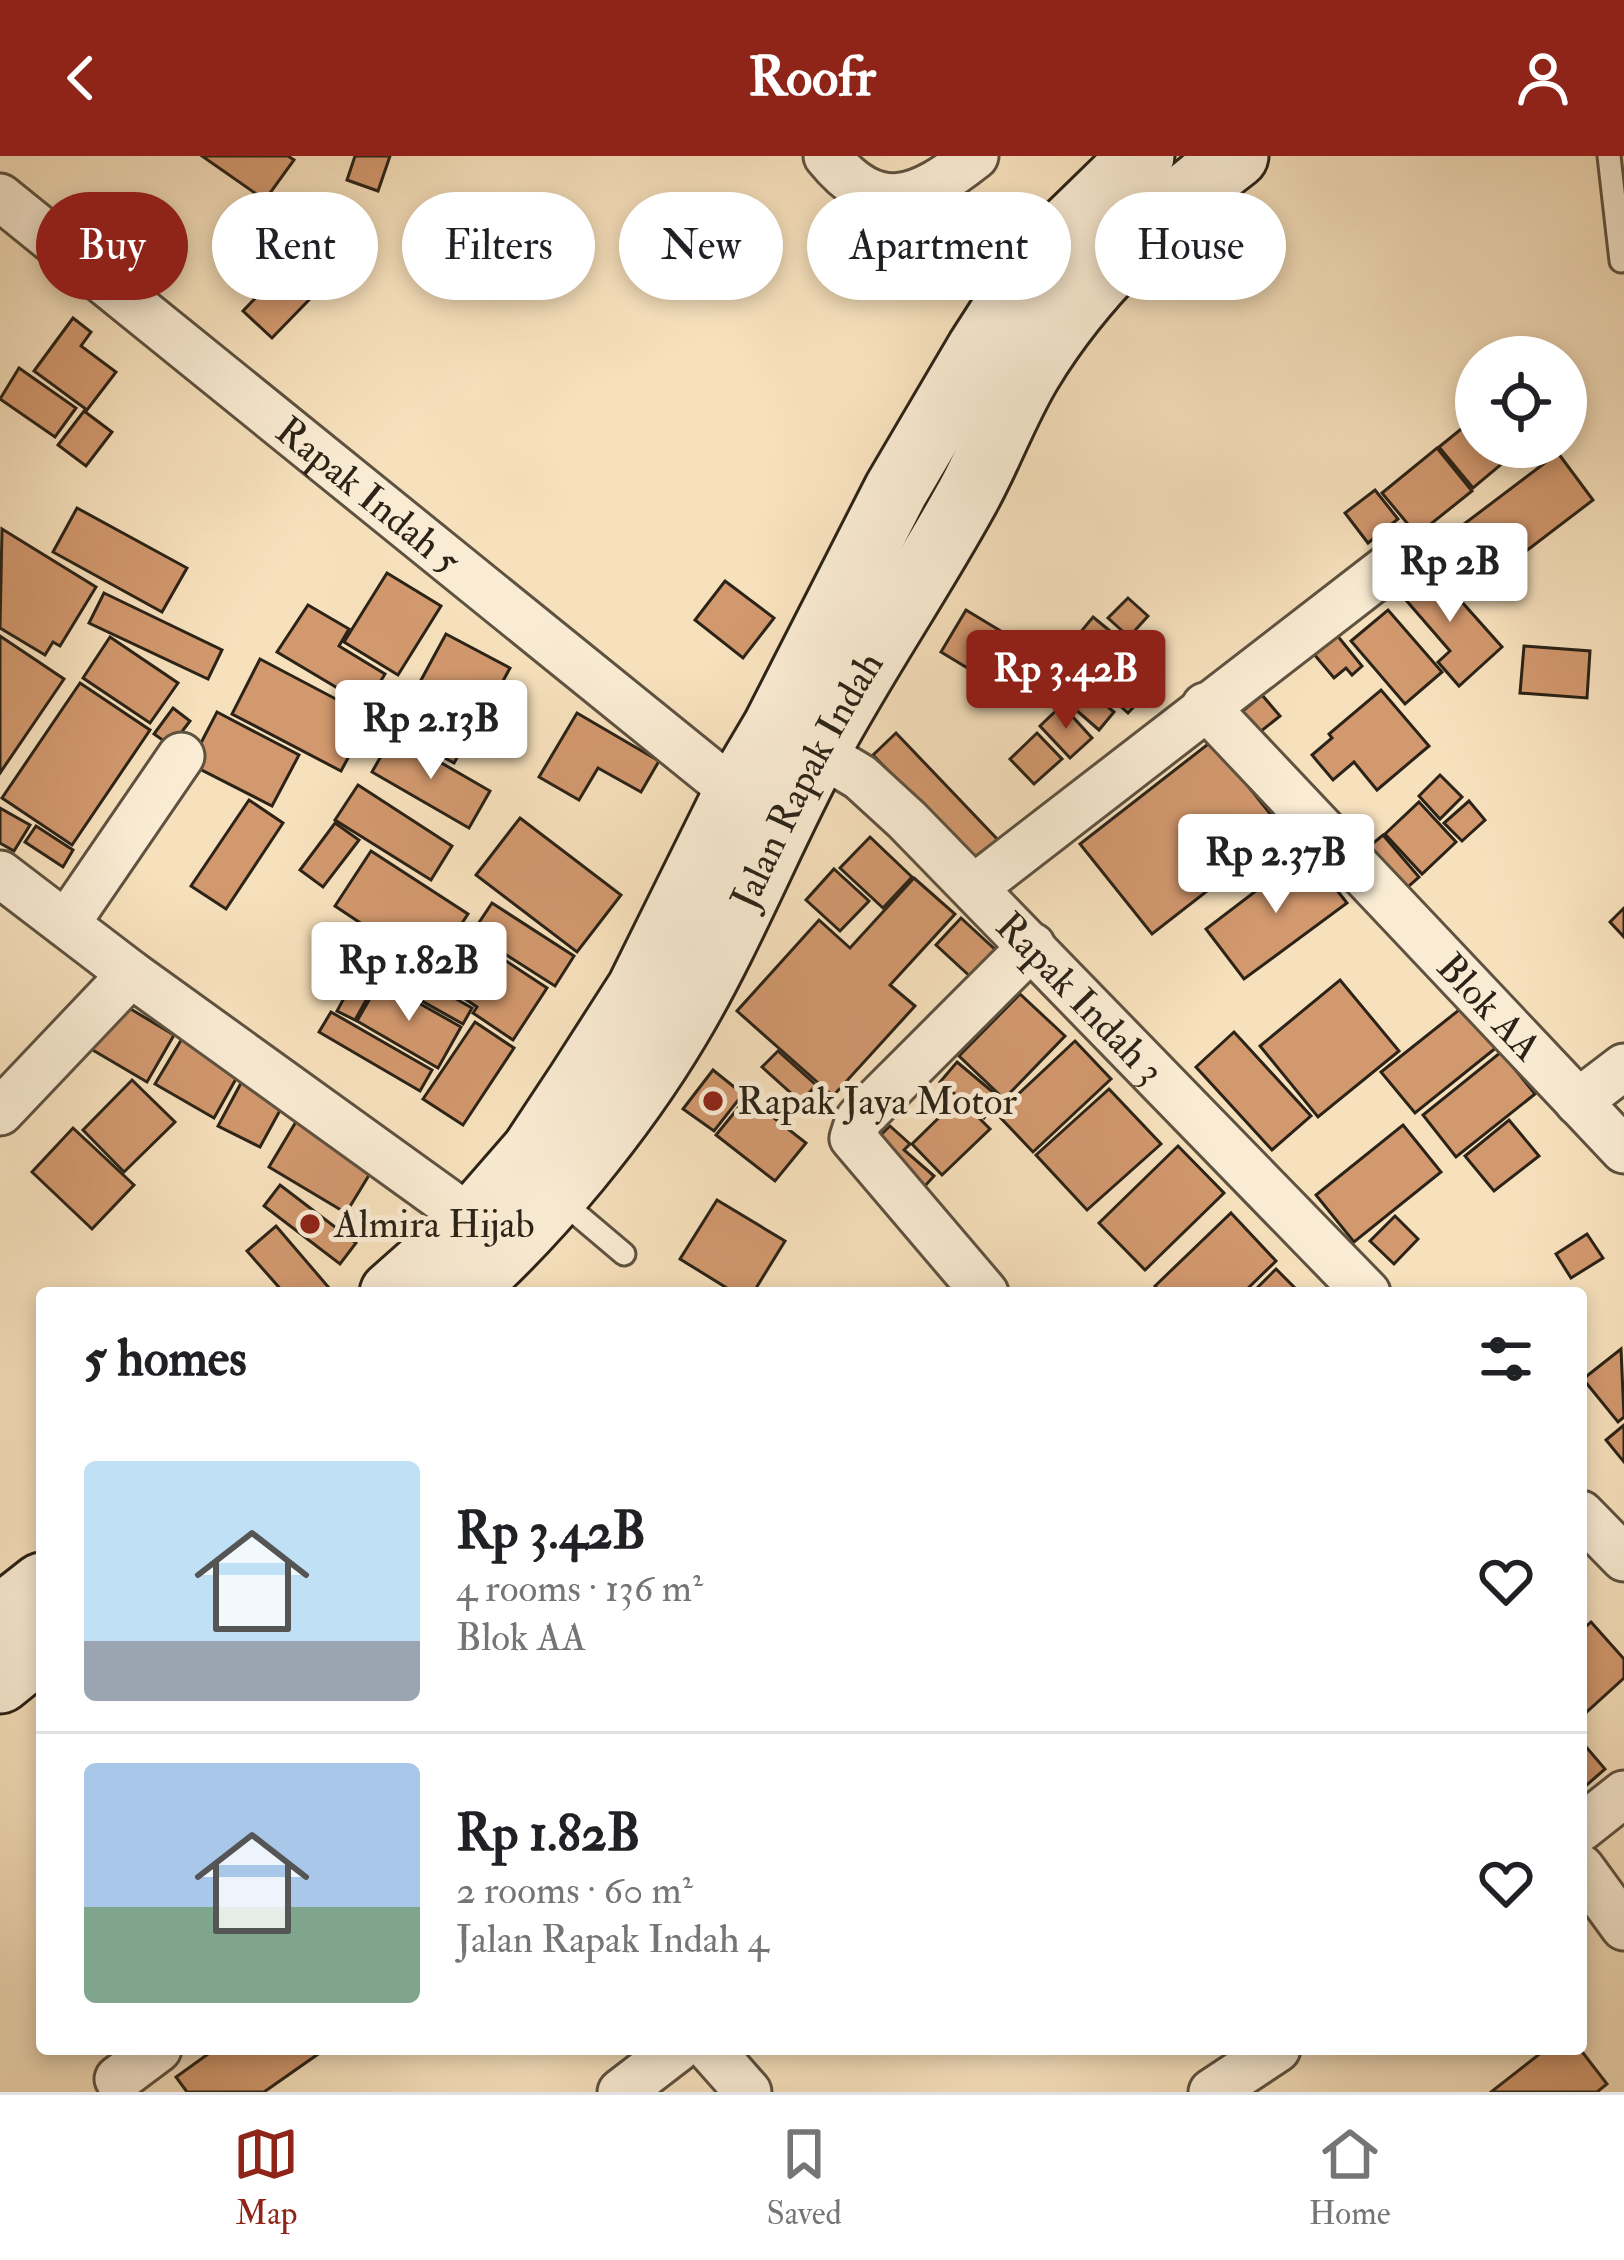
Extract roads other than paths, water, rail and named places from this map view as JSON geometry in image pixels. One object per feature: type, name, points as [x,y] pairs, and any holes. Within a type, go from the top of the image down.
[{"type":"main road","name":"Jalan Rapak Indah","points":[[412,1287],[477,1268],[554,1194],[638,1091],[680,1026],[896,490],[1017,290],[1066,229],[1142,156]]},
{"type":"main road","name":"Jalan Rapak Indah","points":[[477,1268],[532,1152],[639,989],[736,793],[796,739],[967,499],[1028,374],[1060,324],[1099,276],[1167,208],[1236,156]]},
{"type":"main road","points":[[0,1617],[36,1590]]},
{"type":"main road","points":[[0,1681],[36,1652]]},
{"type":"street","points":[[827,156],[866,195],[893,196],[944,181],[975,156]]},
{"type":"street","name":"Rapak Indah 5","points":[[0,197],[736,793]]},
{"type":"street","points":[[975,887],[1398,560]]},
{"type":"street","name":"Blok AA","points":[[1205,706],[1624,1150]]},
{"type":"street","name":"Rapak Indah 3","points":[[796,739],[860,777],[975,887],[1361,1287]]},
{"type":"street","points":[[66,924],[181,756]]},
{"type":"street","points":[[0,874],[131,974],[477,1268]]},
{"type":"street","points":[[981,1287],[853,1138],[860,1119],[1032,946]]},
{"type":"street","points":[[0,1112],[131,974]]},
{"type":"street","points":[[1579,1102],[1624,1067]]},
{"type":"street","points":[[1587,1520],[1624,1558]]},
{"type":"street","points":[[1587,1823],[1624,1794]]},
{"type":"street","points":[[1587,1876],[1624,1928]]},
{"type":"street","points":[[118,2079],[150,2055]]},
{"type":"street","points":[[621,2092],[669,2055]]},
{"type":"street","points":[[715,2055],[748,2092]]},
{"type":"street","points":[[1212,2092],[1268,2055]]},
{"type":"lane","points":[[1609,156],[1621,261]]},
{"type":"lane","points":[[554,1194],[624,1254]]},
{"type":"place","name":"Rapak Jaya Motor","points":[[713,1101]]},
{"type":"place","name":"Almira Hijab","points":[[310,1224]]}]
